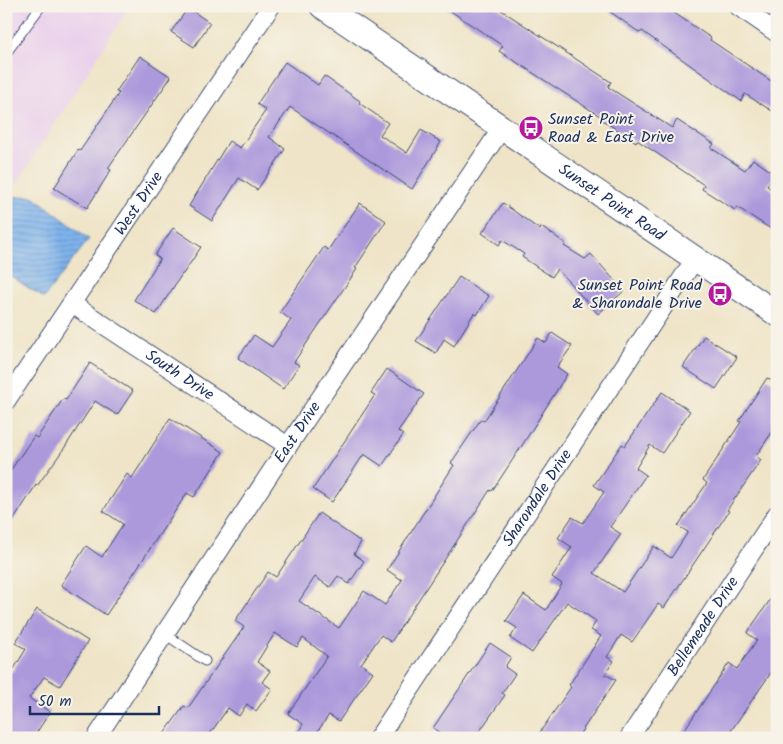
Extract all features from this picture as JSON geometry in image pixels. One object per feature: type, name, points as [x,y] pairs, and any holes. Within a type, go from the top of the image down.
[{"type":"main road","name":"Sunset Point Road","points":[[322,6],[777,314]]},
{"type":"street","name":"West Drive","points":[[6,401],[271,6]]},
{"type":"street","points":[[742,7],[777,33]]},
{"type":"street","name":"East Drive","points":[[96,738],[288,446],[502,128]]},
{"type":"street","name":"Sharondale Drive","points":[[378,738],[695,259]]},
{"type":"street","name":"South Drive","points":[[72,304],[288,446]]},
{"type":"street","name":"Bellemeade Drive","points":[[628,738],[777,514]]},
{"type":"lane","points":[[6,53],[41,6]]},
{"type":"lane","points":[[165,634],[205,661]]},
{"type":"shaded area","points":[[6,6],[130,6],[6,200]]},
{"type":"water","points":[[33,196],[89,239],[44,298],[6,273],[6,200],[8,197]]},
{"type":"building","points":[[443,6],[495,6],[611,82],[608,87],[672,128],[677,120],[714,144],[711,148],[745,170],[753,159],[775,174],[767,186],[777,193],[777,233],[737,207],[735,210],[702,189],[704,185],[499,51],[503,46]]},
{"type":"building","points":[[602,6],[664,6],[711,38],[710,40],[777,85],[777,114],[745,94],[741,101],[642,31],[640,33]]},
{"type":"building","points":[[188,8],[210,23],[194,47],[171,32]]},
{"type":"building","points":[[140,56],[171,77],[108,168],[111,170],[87,208],[54,188],[78,150],[80,151],[119,93],[116,92]]},
{"type":"building","points":[[285,62],[318,85],[324,76],[360,101],[359,103],[388,123],[380,135],[407,153],[421,130],[441,142],[412,189],[290,107],[269,137],[285,149],[257,190],[239,178],[212,221],[189,206],[229,141],[240,148],[266,110],[257,104]]},
{"type":"building","points":[[360,203],[386,221],[355,268],[357,269],[294,362],[299,365],[283,389],[238,358],[254,335],[272,347],[291,320],[280,312],[324,247],[328,250]]},
{"type":"building","points":[[503,203],[540,230],[541,227],[555,236],[566,244],[564,246],[585,259],[591,254],[624,291],[598,314],[557,269],[552,277],[522,257],[524,254],[502,240],[499,245],[482,233]]},
{"type":"building","points":[[173,228],[201,247],[156,314],[134,300],[160,259],[155,255]]},
{"type":"building","points":[[459,277],[489,296],[477,315],[474,313],[454,346],[444,339],[436,353],[416,341]]},
{"type":"building","points":[[552,333],[572,346],[557,367],[567,374],[521,447],[492,491],[490,490],[391,642],[381,635],[361,664],[373,672],[339,721],[329,715],[313,738],[295,738],[303,724],[288,714],[327,656],[303,638],[297,647],[275,633],[257,662],[270,671],[262,682],[272,689],[256,711],[247,704],[239,716],[228,708],[207,738],[161,738],[184,706],[188,708],[244,627],[235,621],[268,572],[276,577],[319,513],[361,542],[354,554],[364,561],[349,584],[338,576],[330,587],[315,577],[299,601],[339,628],[364,591],[385,605],[402,580],[387,570],[454,465],[451,463],[481,419],[484,421],[538,338],[546,343]]},
{"type":"building","points":[[704,336],[737,357],[716,389],[683,367]]},
{"type":"building","points":[[90,363],[133,391],[117,415],[95,401],[65,447],[36,485],[6,532],[6,479],[34,436],[37,438],[63,399],[66,400]]},
{"type":"building","points":[[387,369],[424,394],[398,431],[403,435],[382,466],[364,454],[332,502],[313,489],[375,395],[371,393]]},
{"type":"building","points":[[767,378],[777,384],[777,425],[756,456],[761,460],[727,510],[729,511],[664,608],[658,604],[632,642],[621,635],[607,657],[614,661],[605,674],[616,680],[577,738],[536,738],[571,687],[569,685],[601,636],[591,630],[596,621],[567,602],[532,653],[510,638],[517,628],[506,621],[524,595],[546,610],[562,584],[552,577],[572,547],[558,538],[572,517],[583,523],[604,492],[594,485],[622,444],[625,446],[662,392],[690,411],[662,453],[650,445],[636,468],[646,475],[610,527],[621,534],[594,573],[623,592],[654,546],[671,558],[688,532],[678,526],[707,483],[703,480]]},
{"type":"building","points":[[170,418],[223,452],[194,497],[187,493],[106,615],[61,585],[86,546],[102,557],[123,524],[103,511],[127,474],[132,478]]},
{"type":"building","points":[[777,590],[777,664],[726,738],[679,738],[729,663],[737,669],[757,640],[747,633]]},
{"type":"building","points":[[37,609],[88,641],[60,686],[44,677],[29,698],[50,712],[33,738],[6,738],[6,669],[12,672],[26,649],[15,643]]},
{"type":"building","points":[[490,643],[511,657],[505,667],[515,674],[502,693],[505,695],[475,738],[447,738],[433,728]]},
{"type":"place","name":"Sunset Point Road & East Drive","points":[[531,128]]},
{"type":"place","name":"Sunset Point Road & Sharondale Drive","points":[[720,294]]}]
